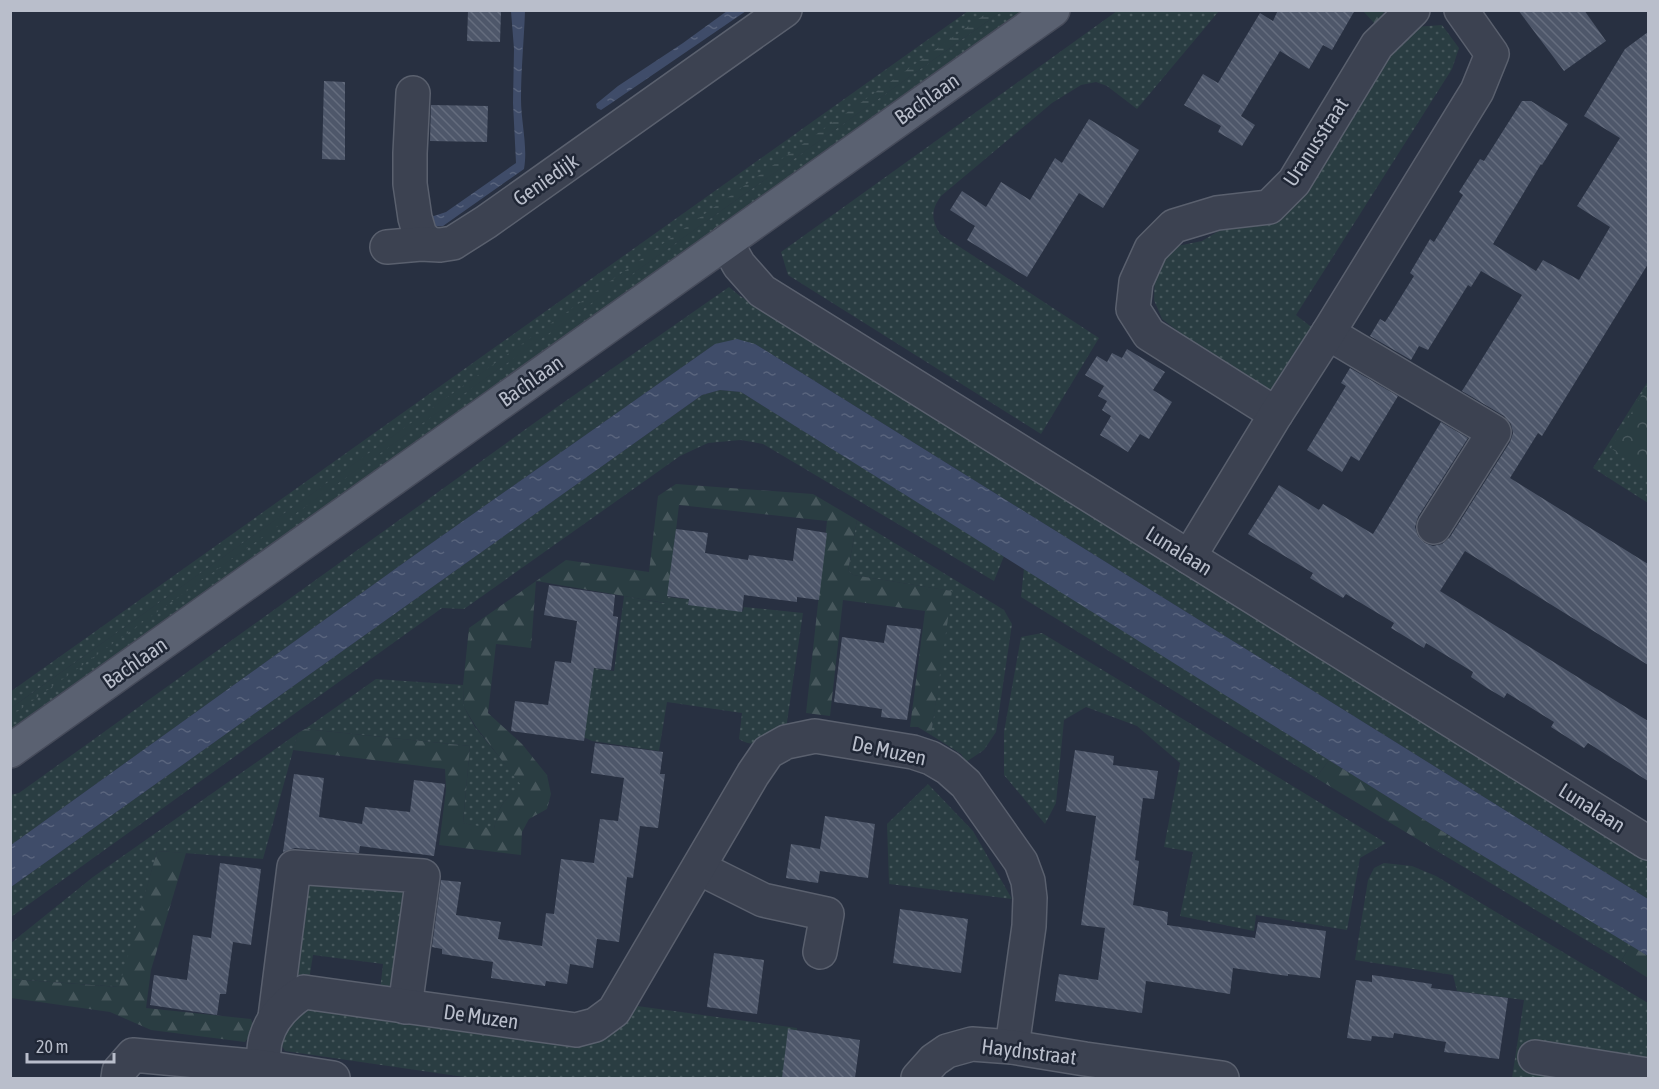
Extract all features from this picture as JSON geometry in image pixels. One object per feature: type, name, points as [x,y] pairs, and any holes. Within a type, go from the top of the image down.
[{"type":"main road","name":"Bachlaan","points":[[10,751],[1053,10]]},
{"type":"street","name":"Geniedijk","points":[[387,247],[453,243],[786,10]]},
{"type":"street","name":"Uranusstraat","points":[[1276,414],[1149,334],[1133,309],[1136,282],[1151,249],[1174,226],[1217,213],[1269,207],[1294,182],[1377,45],[1413,10]]},
{"type":"street","points":[[1189,557],[1477,92],[1492,54],[1461,10]]},
{"type":"street","points":[[413,93],[410,184],[420,235],[429,244]]},
{"type":"street","name":"Lunalaan","points":[[726,242],[739,265],[762,291],[1648,843]]},
{"type":"street","points":[[1328,333],[1494,432],[1434,527]]},
{"type":"street","name":"De Muzen","points":[[263,1067],[266,1039],[275,1017],[289,1001],[304,992],[576,1030],[595,1025],[614,1011],[768,752],[786,742],[815,736],[913,752],[932,758],[966,784],[1021,862],[1028,881],[1029,926],[1012,1047]]},
{"type":"street","points":[[275,1017],[294,867],[423,876],[405,1007]]},
{"type":"street","points":[[699,868],[763,900],[827,914],[820,952]]},
{"type":"street","name":"Haydnstraat","points":[[918,1078],[934,1059],[947,1051],[972,1044],[1012,1047],[1083,1069],[1222,1078]]},
{"type":"street","points":[[118,1078],[120,1071],[133,1054],[263,1067],[333,1078]]},
{"type":"street","points":[[1535,1057],[1648,1076]]},
{"type":"green space","points":[[991,10],[1002,11],[11,716],[11,708]]},
{"type":"green space","points":[[968,11],[991,11],[11,708],[10,692]]},
{"type":"green space","points":[[1002,11],[1025,11],[11,734],[10,716]]},
{"type":"green space","points":[[1117,11],[1219,11],[1137,109],[1107,86],[1096,82],[1081,85],[1052,103],[941,196],[934,210],[935,224],[940,234],[1099,338],[1041,434],[788,275],[781,252]]},
{"type":"green space","points":[[1363,11],[1385,11],[1375,24]]},
{"type":"green space","points":[[1442,25],[1459,48],[1452,69],[1296,315],[1314,329],[1269,392],[1199,347],[1162,319],[1154,300],[1155,273],[1167,248],[1202,241],[1225,227],[1258,219],[1374,69],[1414,27]]},
{"type":"green space","points":[[729,287],[740,296],[1648,854],[1648,899],[755,344],[715,344],[409,559],[11,845],[10,795],[19,793],[537,421]]},
{"type":"green space","points":[[1648,381],[1648,503],[1593,468]]},
{"type":"green space","points":[[1648,384],[1648,476],[1611,448]]},
{"type":"green space","points":[[720,390],[741,392],[1004,556],[994,581],[763,444],[741,440],[708,443],[680,456],[464,609],[442,608],[11,917],[11,887],[702,395]]},
{"type":"green space","points":[[676,484],[813,494],[857,520],[848,571],[853,575],[952,591],[931,735],[918,727],[910,727],[925,611],[843,600],[830,716],[806,713],[827,521],[679,505],[668,597],[665,603],[536,581],[566,560],[649,572],[658,496]]},
{"type":"green space","points":[[857,520],[1004,610],[1012,624],[996,732],[984,750],[966,762],[961,754],[931,735],[951,591],[853,575],[848,571]]},
{"type":"green space","points":[[1024,568],[1329,760],[1316,778],[1021,597]]},
{"type":"green space","points":[[536,581],[531,648],[496,644],[488,713],[522,744],[547,775],[551,794],[547,809],[529,819],[522,832],[521,855],[439,845],[446,790],[445,769],[293,750],[298,733],[305,729],[470,746],[463,823],[494,829],[503,804],[521,785],[476,727],[464,707],[463,685],[469,628]]},
{"type":"green space","points":[[624,596],[664,603],[668,597],[712,602],[712,608],[743,611],[744,607],[803,613],[786,729],[764,742],[752,744],[739,739],[742,713],[667,702],[659,751],[592,741],[583,737],[593,668],[614,671]]},
{"type":"green space","points":[[1042,633],[1386,843],[1360,858],[1347,930],[1256,915],[1254,931],[1180,916],[1193,852],[1164,847],[1180,763],[1137,726],[1086,707],[1064,720],[1056,803],[1045,824],[1004,775],[1004,732],[1021,637]]},
{"type":"green space","points":[[376,679],[463,685],[464,707],[475,727],[522,785],[503,804],[494,830],[463,823],[470,746],[305,729]]},
{"type":"green space","points":[[298,733],[263,859],[157,851],[120,987],[11,979],[11,943],[93,877]]},
{"type":"green space","points":[[1329,760],[1447,834],[1437,851],[1316,778]]},
{"type":"green space","points":[[928,784],[973,831],[1012,899],[889,884],[887,824]]},
{"type":"green space","points":[[1447,834],[1631,945],[1621,961],[1437,851]]},
{"type":"green space","points":[[157,851],[186,853],[151,970],[146,1008],[251,1019],[255,1030],[245,1042],[151,1030],[110,1012],[11,998],[10,979],[119,987]]},
{"type":"green space","points":[[1384,863],[1412,866],[1436,876],[1648,1003],[1648,1078],[1512,1078],[1524,1000],[1457,991],[1453,975],[1355,960],[1368,880],[1374,868]]},
{"type":"green space","points":[[300,875],[413,889],[401,991],[380,990],[383,964],[313,955],[309,980],[288,976]]},
{"type":"green space","points":[[1631,945],[1648,956],[1648,978],[1621,961]]},
{"type":"green space","points":[[630,1005],[797,1028],[790,1078],[471,1078],[285,1051],[277,1037],[297,1009],[313,1008],[579,1041]]},
{"type":"water","points":[[511,11],[525,11],[521,77],[524,169],[443,226],[427,227],[422,213],[434,216],[446,212],[516,163]]},
{"type":"water","points":[[727,11],[746,11],[601,110],[597,108],[596,104],[618,86]]},
{"type":"water","points":[[737,339],[755,344],[1648,899],[1648,956],[1447,834],[741,392],[720,390],[702,395],[11,887],[11,845],[409,559],[715,344]]},
{"type":"building","points":[[1278,10],[1355,10],[1332,50],[1323,45],[1309,69],[1280,51],[1241,116],[1255,125],[1242,146],[1218,132],[1221,126],[1184,105],[1203,74],[1218,83],[1260,13],[1273,21]]},
{"type":"building","points":[[1518,10],[1584,10],[1606,41],[1564,71]]},
{"type":"building","points":[[468,11],[501,12],[500,42],[467,41]]},
{"type":"building","points":[[1648,32],[1648,264],[1542,436],[1538,433],[1510,478],[1648,564],[1648,665],[1465,551],[1440,591],[1648,721],[1648,781],[1588,743],[1584,748],[1551,727],[1554,722],[1507,693],[1504,698],[1487,688],[1471,677],[1473,672],[1426,643],[1424,648],[1391,628],[1394,623],[1346,594],[1343,598],[1310,578],[1313,573],[1248,534],[1279,485],[1319,510],[1323,504],[1373,534],[1441,422],[1468,438],[1418,517],[1415,527],[1418,536],[1425,543],[1433,546],[1442,544],[1450,537],[1510,442],[1513,433],[1511,424],[1504,416],[1462,391],[1522,295],[1481,271],[1471,287],[1468,285],[1428,350],[1419,346],[1411,360],[1370,336],[1380,319],[1385,322],[1391,313],[1414,276],[1410,273],[1430,239],[1434,242],[1463,195],[1459,192],[1480,159],[1484,161],[1522,101],[1531,101],[1568,124],[1493,244],[1536,271],[1543,260],[1579,280],[1610,227],[1577,206],[1620,138],[1584,116],[1625,49]]},
{"type":"building","points":[[324,81],[345,82],[345,160],[322,159]]},
{"type":"building","points":[[431,105],[488,106],[487,142],[430,141]]},
{"type":"building","points":[[1089,119],[1139,150],[1103,208],[1079,193],[1027,277],[967,240],[975,226],[950,210],[962,191],[986,207],[1001,182],[1030,200],[1055,158],[1062,163]]},
{"type":"building","points":[[1127,349],[1165,372],[1153,390],[1172,402],[1149,439],[1140,434],[1128,452],[1100,435],[1111,416],[1102,410],[1107,401],[1098,396],[1104,386],[1085,375],[1097,356],[1107,362],[1112,353],[1122,358]]},
{"type":"building","points":[[1350,368],[1398,396],[1359,461],[1351,456],[1342,472],[1307,450],[1346,386],[1341,383]]},
{"type":"building","points":[[797,528],[827,533],[819,600],[797,597],[797,602],[744,595],[742,612],[688,605],[689,599],[667,596],[676,529],[708,533],[705,553],[748,560],[749,555],[793,561]]},
{"type":"building","points":[[549,585],[615,595],[613,616],[618,617],[611,670],[594,668],[584,741],[511,731],[515,701],[548,705],[555,661],[571,663],[577,621],[544,615]]},
{"type":"building","points":[[887,625],[921,629],[907,720],[881,717],[882,709],[834,702],[842,637],[884,643]]},
{"type":"building","points":[[595,743],[663,752],[660,774],[665,774],[658,828],[640,826],[633,878],[627,877],[619,942],[597,939],[593,968],[570,964],[567,984],[546,981],[545,986],[491,978],[493,962],[442,954],[442,949],[432,947],[441,880],[461,882],[456,915],[501,922],[498,939],[542,946],[546,913],[554,914],[561,859],[594,863],[600,819],[618,821],[624,778],[591,773]]},
{"type":"building","points":[[1075,750],[1114,756],[1113,765],[1158,771],[1154,799],[1143,798],[1135,860],[1139,861],[1133,905],[1168,912],[1167,925],[1255,938],[1258,922],[1326,931],[1320,978],[1233,968],[1230,994],[1146,981],[1142,1013],[1055,1001],[1059,974],[1098,980],[1105,928],[1081,925],[1096,816],[1066,811]]},
{"type":"building","points":[[294,774],[324,778],[319,817],[362,824],[365,807],[410,812],[414,780],[445,784],[434,856],[360,846],[359,853],[295,848],[283,852]]},
{"type":"building","points":[[825,816],[875,824],[868,878],[820,871],[818,883],[786,878],[791,844],[820,849]]},
{"type":"building","points":[[220,863],[261,869],[251,945],[233,942],[226,994],[220,994],[217,1015],[150,1005],[154,975],[187,980],[193,935],[211,938]]},
{"type":"building","points":[[900,909],[968,919],[961,973],[893,963]]},
{"type":"building","points":[[714,953],[764,960],[757,1014],[707,1007]]},
{"type":"building","points":[[1372,975],[1432,984],[1431,988],[1508,998],[1499,1059],[1444,1052],[1446,1042],[1394,1033],[1393,1038],[1372,1036],[1371,1041],[1347,1038],[1356,980],[1372,982]]},
{"type":"building","points":[[788,1029],[860,1040],[855,1078],[782,1078]]}]
